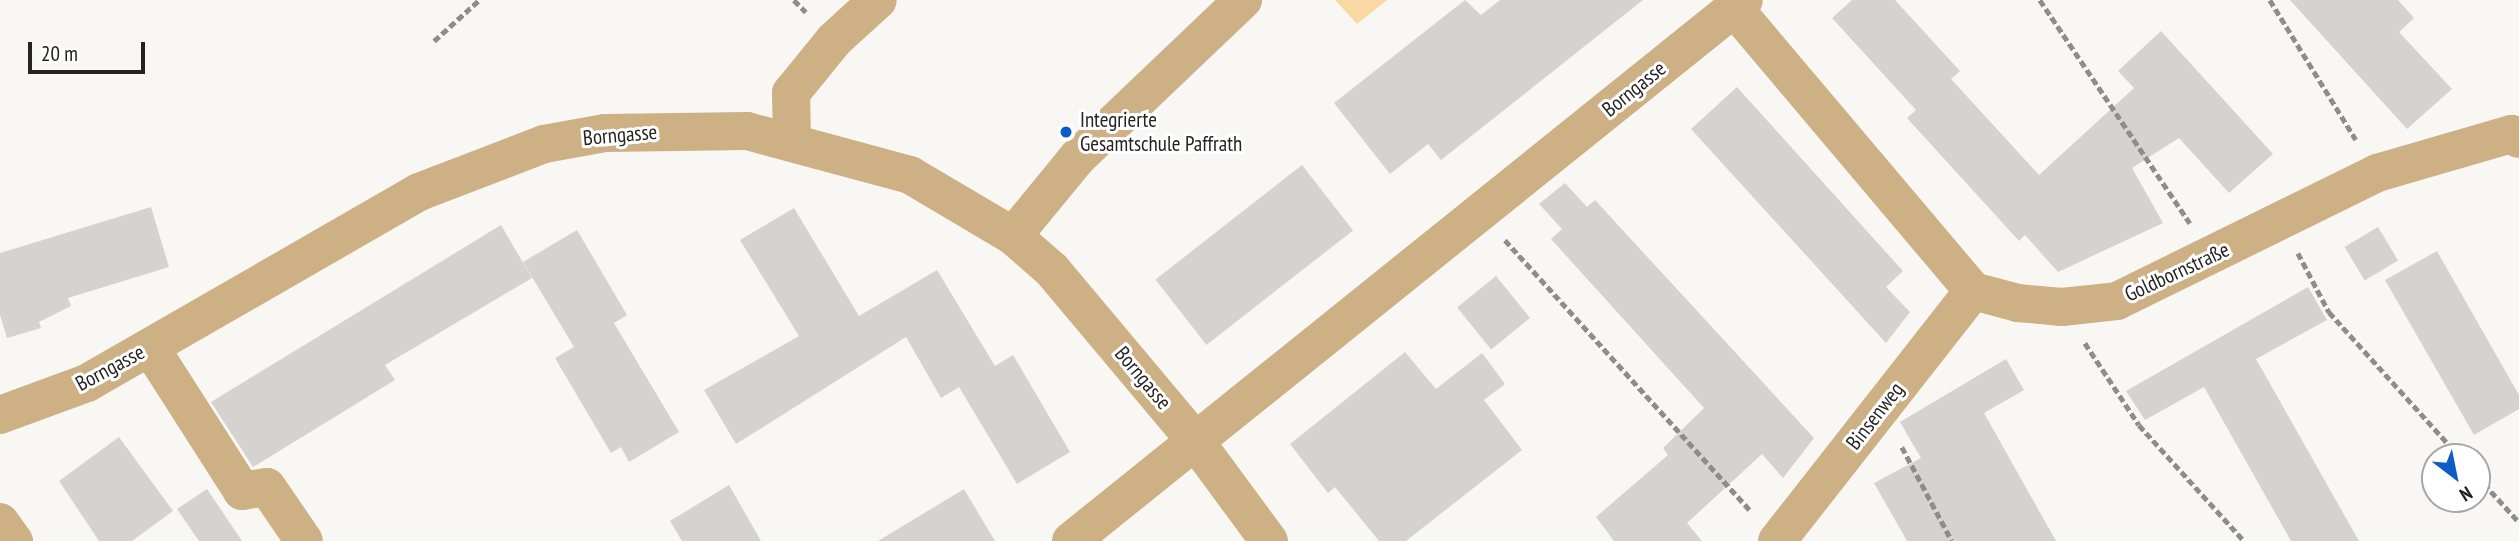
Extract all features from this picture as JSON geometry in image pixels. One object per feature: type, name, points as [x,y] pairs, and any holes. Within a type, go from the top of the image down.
[{"type":"street","points":[[792,140],[791,93],[834,40],[878,0]]},
{"type":"street","points":[[1013,236],[1078,157],[1243,0]]},
{"type":"street","points":[[1739,4],[1973,291]]},
{"type":"street","name":"Borngasse","points":[[1071,541],[1193,438],[1481,214],[1739,4]]},
{"type":"street","name":"Borngasse","points":[[0,415],[87,383],[419,192],[544,144],[605,134],[710,129],[792,140],[910,175],[1013,236],[1052,270],[1193,438]]},
{"type":"street","name":"Goldbornstraße","points":[[1973,291],[2062,307],[2117,301],[2377,173],[2511,134],[2519,139]]},
{"type":"street","name":"Binsenweg","points":[[1777,541],[1973,291]]},
{"type":"street","points":[[150,347],[242,491],[267,487],[304,541]]},
{"type":"street","points":[[1193,438],[1269,541]]},
{"type":"street","points":[[0,522],[14,541]]},
{"type":"path","points":[[433,41],[479,0]]},
{"type":"path","points":[[2040,0],[2212,256]]},
{"type":"path","points":[[2270,0],[2377,173]]},
{"type":"path","points":[[1481,214],[1777,541]]},
{"type":"path","points":[[2281,221],[2329,312],[2447,443]]},
{"type":"path","points":[[2062,307],[2139,425],[2244,541]]},
{"type":"path","points":[[1881,409],[1952,541]]},
{"type":"path","points":[[2491,491],[2519,522]]},
{"type":"shaded area","points":[[1335,0],[1387,0],[1357,24]]},
{"type":"building","points":[[1465,0],[1481,15],[1500,0],[1643,0],[1441,160],[1428,144],[1390,174],[1334,103]]},
{"type":"building","points":[[1852,0],[1895,0],[1960,71],[1951,79],[2039,175],[2134,88],[2118,71],[2161,31],[2273,154],[2229,193],[2179,138],[2132,168],[2163,223],[2058,272],[2025,235],[2019,241],[1907,118],[1916,110],[1832,18]]},
{"type":"building","points":[[2290,0],[2398,0],[2414,18],[2399,32],[2452,89],[2407,129]]},
{"type":"building","points":[[1737,87],[1903,271],[1886,287],[1910,312],[1886,343],[1691,129]]},
{"type":"building","points":[[1302,165],[1353,230],[1207,345],[1155,280]]},
{"type":"building","points":[[1565,183],[1587,207],[1595,200],[1814,438],[1783,478],[1762,454],[1687,523],[1702,541],[1614,541],[1596,517],[1668,455],[1663,448],[1704,408],[1551,239],[1562,229],[1539,204]]},
{"type":"building","points":[[151,207],[169,267],[68,298],[71,306],[39,322],[41,328],[7,338],[0,315],[0,253]]},
{"type":"building","points":[[794,208],[859,316],[937,270],[995,366],[1013,355],[1070,452],[1017,484],[959,387],[941,398],[906,337],[736,444],[704,390],[799,336],[740,240]]},
{"type":"building","points":[[501,225],[532,278],[385,365],[395,380],[253,467],[211,402]]},
{"type":"building","points":[[2378,227],[2398,260],[2365,281],[2345,247]]},
{"type":"building","points":[[577,230],[627,315],[614,323],[679,432],[629,462],[621,447],[611,453],[555,358],[574,347],[523,262]]},
{"type":"building","points":[[2437,251],[2519,395],[2519,409],[2474,435],[2385,280]]},
{"type":"building","points":[[1496,276],[1530,318],[1491,349],[1457,307]]},
{"type":"building","points":[[2308,287],[2327,320],[2256,359],[2359,541],[2291,541],[2204,387],[2145,420],[2126,391]]},
{"type":"building","points":[[1405,352],[1436,389],[1482,353],[1505,384],[1484,400],[1522,450],[1406,541],[1379,541],[1335,487],[1328,493],[1290,444]]},
{"type":"building","points":[[2006,359],[2024,390],[1984,413],[2056,541],[1907,541],[1874,483],[1921,458],[1900,422]]},
{"type":"building","points":[[119,437],[173,511],[132,541],[99,541],[59,481]]},
{"type":"building","points":[[729,485],[761,541],[682,541],[670,521]]},
{"type":"building","points":[[207,489],[242,541],[199,541],[177,509]]},
{"type":"building","points":[[964,489],[995,541],[878,541]]},
{"type":"place","name":"Integrierte Gesamtschule Paffrath","points":[[1066,132]]}]
